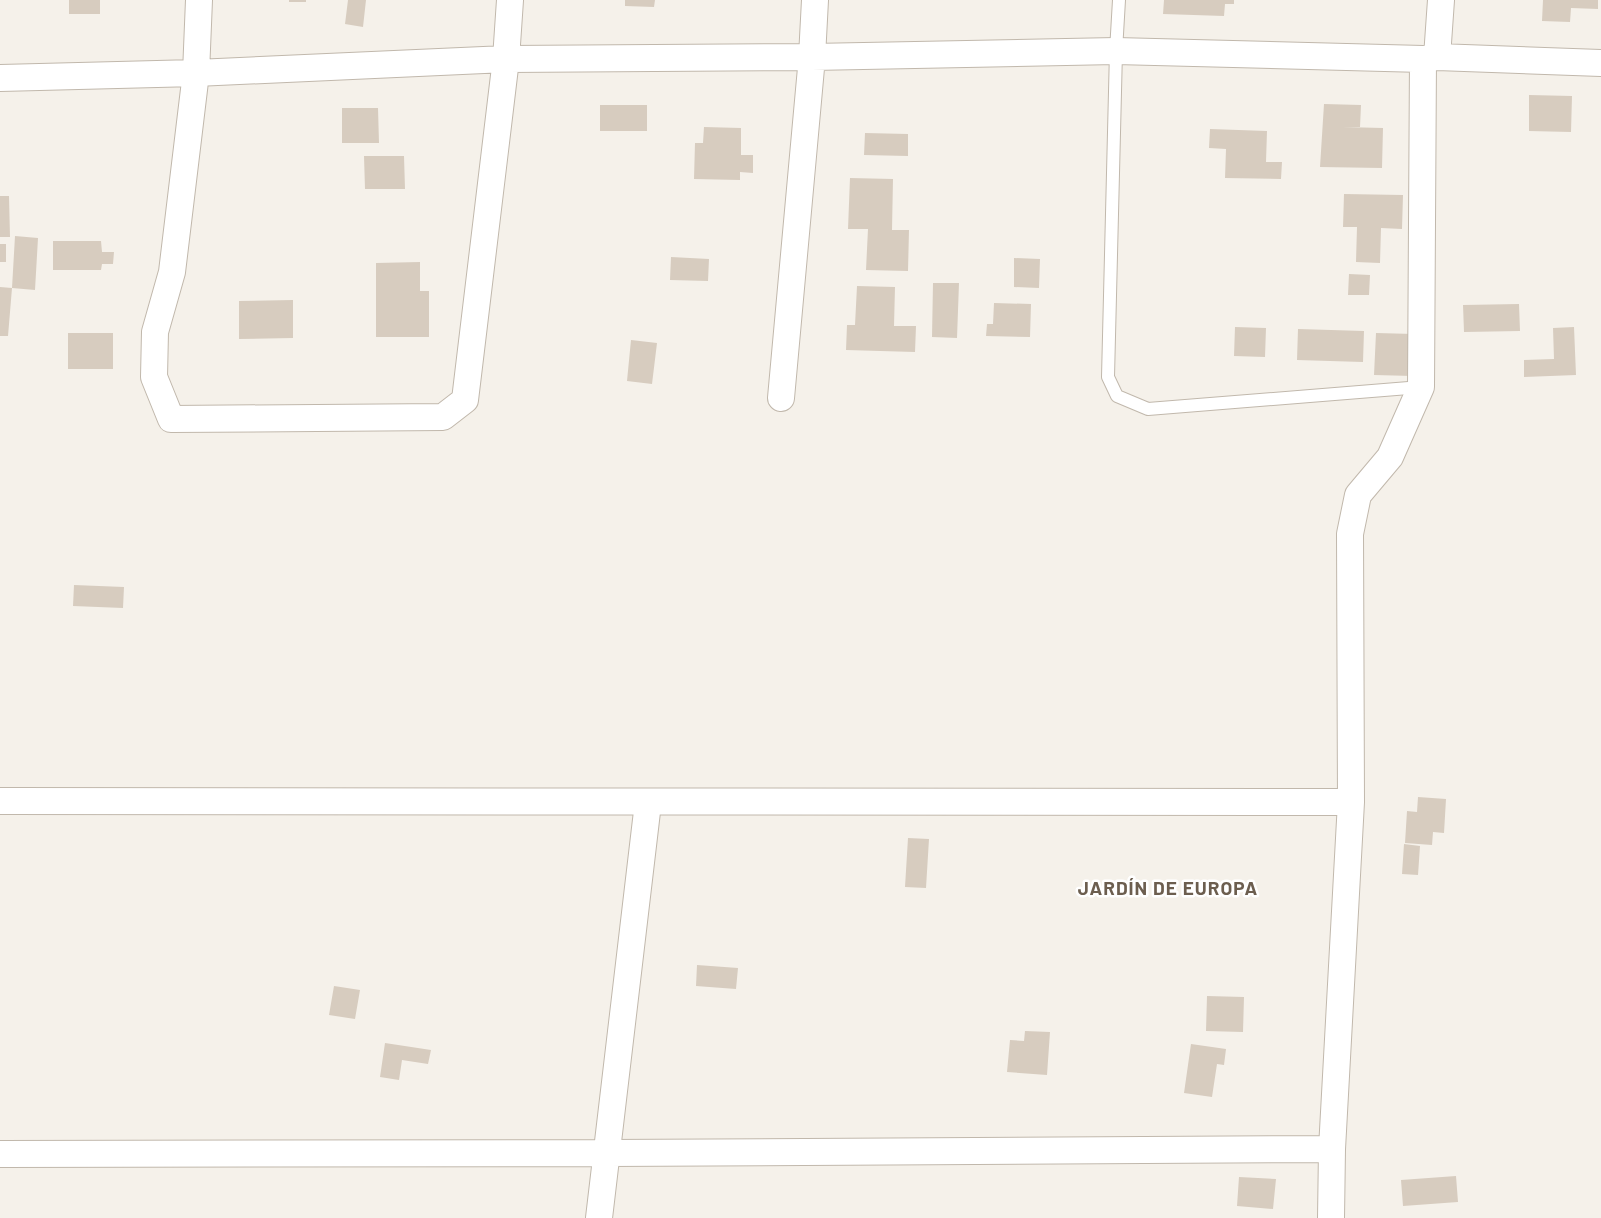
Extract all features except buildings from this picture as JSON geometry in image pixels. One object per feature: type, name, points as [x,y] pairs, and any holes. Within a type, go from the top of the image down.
[{"type":"street","points":[[199,0],[196,73],[172,272],[155,332],[154,377],[171,419],[443,417],[465,400],[506,58],[510,0]]},
{"type":"street","points":[[781,398],[812,57],[815,0]]},
{"type":"street","points":[[1331,1218],[1332,1149],[1351,802],[1350,534],[1358,495],[1390,457],[1421,387],[1430,58],[1441,0]]},
{"type":"street","points":[[0,78],[196,73],[506,58],[812,57],[1116,51],[1601,63]]},
{"type":"street","points":[[0,802],[1351,802]]},
{"type":"street","points":[[599,1218],[648,803]]},
{"type":"street","points":[[0,1154],[1332,1149]]},
{"type":"lane","points":[[1119,0],[1116,51],[1108,377],[1117,396],[1148,409],[1421,387]]},
{"type":"district","name":"JARDÍN DE EUROPA","points":[[1168,887]]}]
